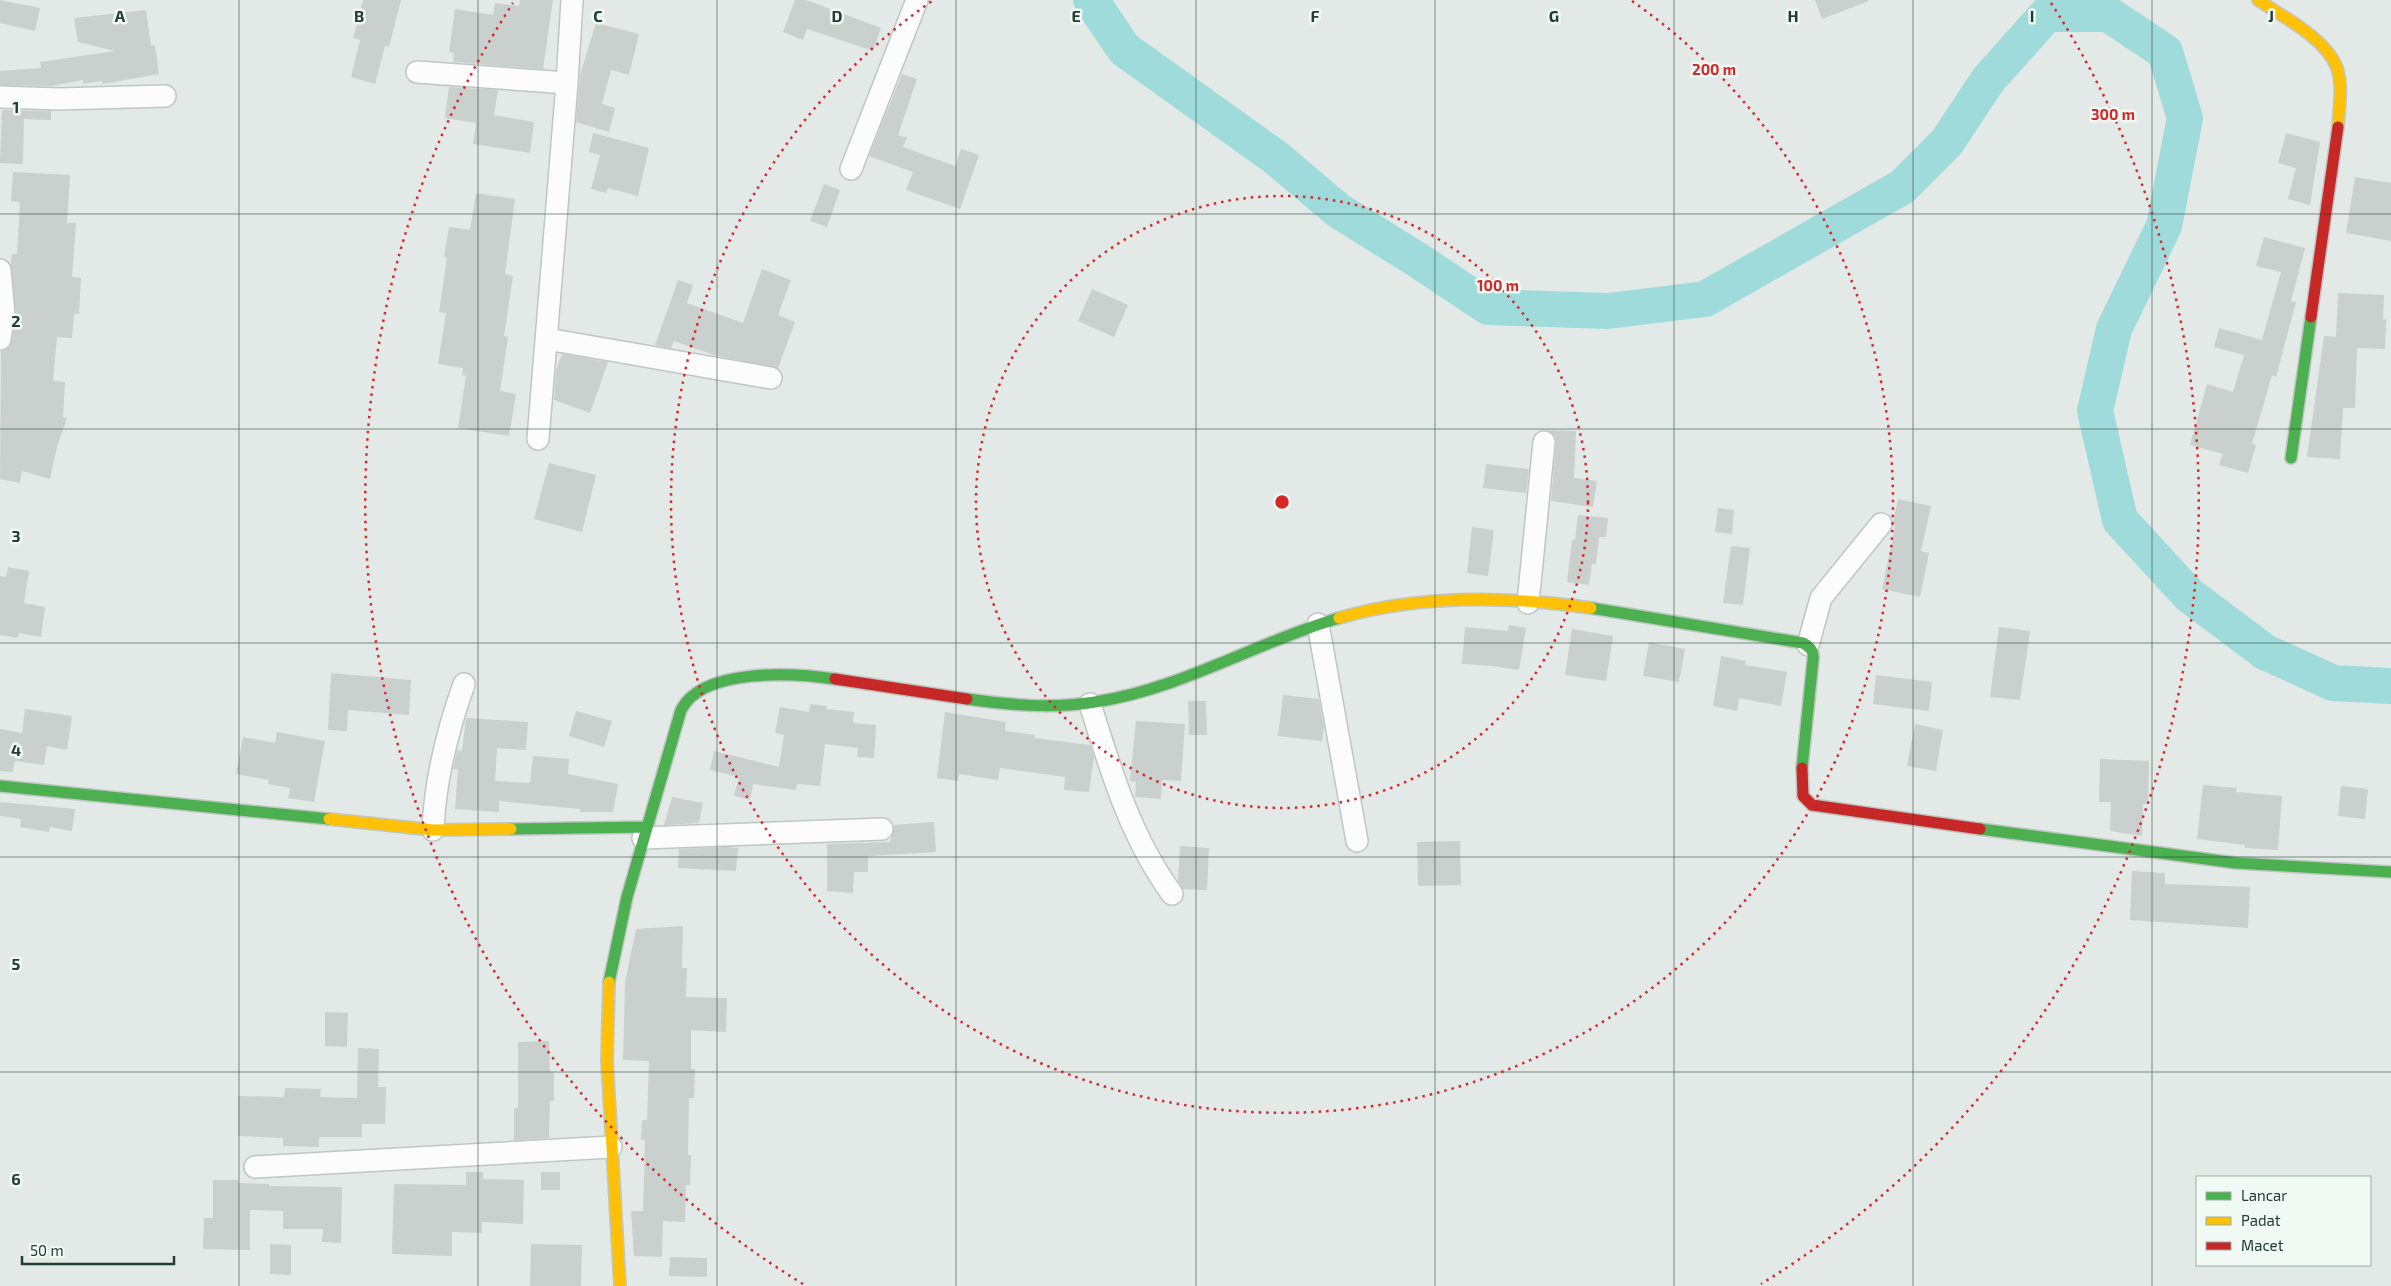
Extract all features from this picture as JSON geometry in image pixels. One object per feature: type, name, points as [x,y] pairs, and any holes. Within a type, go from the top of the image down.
[{"type":"street","points":[[538,439],[568,83],[572,0]]},
{"type":"street","points":[[850,169],[917,0]]},
{"type":"street","points":[[2258,0],[2309,35],[2326,52],[2337,68],[2340,84],[2333,156],[2291,458]]},
{"type":"street","points":[[417,72],[568,83]]},
{"type":"street","points":[[0,96],[59,99],[165,96]]},
{"type":"street","points":[[0,270],[4,314],[0,339]]},
{"type":"street","points":[[547,339],[771,378]]},
{"type":"street","points":[[1528,603],[1544,442]]},
{"type":"street","points":[[1808,646],[1821,598],[1881,524]]},
{"type":"street","points":[[620,1286],[610,1147],[607,1060],[609,981],[616,944],[645,833],[683,704],[698,692],[732,679],[784,674],[822,676],[1009,702],[1054,706],[1090,704],[1132,693],[1217,665],[1318,624],[1358,613],[1411,603],[1473,600],[1583,606],[1808,646],[1814,653],[1801,781],[1803,796],[1812,805],[2236,864],[2391,872]]},
{"type":"street","points":[[1318,624],[1357,841]]},
{"type":"street","points":[[433,830],[434,805],[444,746],[464,684]]},
{"type":"street","points":[[1090,704],[1113,779],[1128,818],[1155,871],[1172,894]]},
{"type":"street","points":[[0,786],[433,830],[645,833],[882,829]]},
{"type":"street","points":[[255,1167],[610,1147]]},
{"type":"building","points":[[0,0],[40,8],[35,31],[0,23]]},
{"type":"building","points":[[363,0],[401,0],[389,47],[385,46],[375,84],[351,77],[360,40],[353,38]]},
{"type":"building","points":[[520,0],[553,0],[543,69],[453,62],[454,53],[449,52],[455,9],[493,15],[495,3],[519,6]]},
{"type":"building","points":[[795,0],[806,0],[881,28],[873,51],[807,29],[803,40],[783,32]]},
{"type":"building","points":[[1815,0],[1868,0],[1869,1],[1822,19]]},
{"type":"building","points":[[146,10],[151,46],[155,45],[159,74],[103,84],[102,81],[83,84],[83,80],[52,86],[0,85],[0,71],[41,68],[40,62],[115,51],[78,42],[74,18]]},
{"type":"building","points":[[596,23],[639,34],[629,75],[611,70],[602,104],[615,108],[609,132],[576,122],[580,75]]},
{"type":"building","points":[[902,74],[917,79],[898,135],[907,138],[903,147],[955,166],[961,149],[979,155],[960,209],[906,190],[913,172],[869,156]]},
{"type":"building","points":[[449,87],[498,90],[494,115],[534,122],[530,153],[473,144],[476,123],[445,118]]},
{"type":"building","points":[[2,110],[51,111],[51,120],[24,119],[23,164],[0,163]]},
{"type":"building","points":[[593,133],[649,148],[638,196],[608,188],[606,193],[591,189],[600,155],[589,152]]},
{"type":"building","points":[[2286,133],[2320,142],[2310,205],[2288,199],[2296,168],[2278,163]]},
{"type":"building","points":[[13,172],[70,175],[67,223],[76,223],[72,277],[81,278],[79,314],[74,314],[72,338],[57,337],[53,381],[65,382],[63,417],[67,418],[57,447],[50,479],[22,471],[20,483],[0,479],[1,351],[9,347],[12,341],[16,316],[11,265],[12,254],[17,254],[20,202],[11,201]]},
{"type":"building","points":[[2355,177],[2391,183],[2391,241],[2346,233]]},
{"type":"building","points":[[824,184],[840,190],[827,227],[810,221]]},
{"type":"building","points":[[476,193],[515,199],[505,274],[513,276],[504,336],[508,337],[500,391],[516,394],[509,436],[458,428],[466,376],[462,375],[463,368],[438,364],[446,313],[439,312],[447,257],[444,257],[449,227],[470,230]]},
{"type":"building","points":[[2264,237],[2305,248],[2291,301],[2296,302],[2276,377],[2272,375],[2252,444],[2256,445],[2248,473],[2219,465],[2223,454],[2190,445],[2207,384],[2233,392],[2244,355],[2214,347],[2219,328],[2262,340],[2281,272],[2256,266]]},
{"type":"building","points":[[762,269],[791,280],[778,315],[795,322],[778,368],[714,355],[674,341],[671,348],[655,345],[678,280],[693,285],[687,303],[743,323]]},
{"type":"building","points":[[1092,289],[1128,305],[1114,337],[1078,321]]},
{"type":"building","points":[[2338,293],[2384,295],[2383,319],[2386,320],[2385,349],[2357,348],[2355,408],[2343,408],[2340,459],[2307,457],[2324,336],[2336,337]]},
{"type":"building","points":[[562,354],[608,362],[590,413],[554,400],[556,370]]},
{"type":"building","points":[[1548,430],[1576,431],[1574,478],[1597,481],[1593,507],[1551,501],[1556,443],[1555,436]]},
{"type":"building","points":[[549,463],[596,475],[582,532],[534,519]]},
{"type":"building","points":[[1486,464],[1529,469],[1526,493],[1483,488]]},
{"type":"building","points":[[1898,499],[1931,506],[1921,551],[1929,553],[1920,597],[1882,589],[1895,527],[1893,522]]},
{"type":"building","points":[[1718,508],[1734,510],[1732,534],[1715,532]]},
{"type":"building","points":[[1578,515],[1608,518],[1606,537],[1599,537],[1596,564],[1592,564],[1589,585],[1567,582],[1572,540],[1575,540]]},
{"type":"building","points":[[1472,527],[1494,530],[1488,576],[1467,573]]},
{"type":"building","points":[[1731,546],[1750,548],[1743,605],[1723,603]]},
{"type":"building","points":[[8,567],[29,571],[24,603],[45,607],[41,637],[19,633],[18,638],[0,635],[0,576],[6,577]]},
{"type":"building","points":[[1509,625],[1526,628],[1519,670],[1462,664],[1465,627],[1508,631]]},
{"type":"building","points":[[1999,627],[2030,631],[2020,700],[1990,697]]},
{"type":"building","points":[[1572,629],[1613,636],[1606,681],[1565,675]]},
{"type":"building","points":[[1649,642],[1685,649],[1679,682],[1643,676]]},
{"type":"building","points":[[1721,656],[1746,661],[1745,665],[1787,672],[1781,706],[1739,698],[1737,711],[1713,706]]},
{"type":"building","points":[[331,673],[411,680],[409,715],[348,710],[347,731],[328,730]]},
{"type":"building","points":[[1876,675],[1932,682],[1929,711],[1873,704]]},
{"type":"building","points":[[1283,695],[1319,699],[1324,728],[1322,741],[1278,736]]},
{"type":"building","points":[[1188,701],[1206,701],[1207,735],[1189,735]]},
{"type":"building","points":[[810,704],[827,706],[826,709],[854,712],[853,723],[876,725],[874,758],[857,757],[858,748],[825,744],[820,786],[797,784],[796,790],[753,784],[750,800],[734,796],[739,777],[710,770],[714,751],[779,767],[784,735],[775,733],[780,707],[809,712]]},
{"type":"building","points":[[25,709],[72,716],[67,750],[47,746],[44,765],[15,761],[13,772],[0,771],[0,729],[22,733]]},
{"type":"building","points":[[576,711],[612,721],[604,747],[569,736]]},
{"type":"building","points":[[945,712],[1006,722],[1005,731],[1035,735],[1034,738],[1090,745],[1094,757],[1089,792],[1064,790],[1065,777],[1000,768],[998,780],[959,774],[958,781],[937,778]]},
{"type":"building","points":[[466,718],[528,722],[526,750],[497,748],[495,781],[530,783],[533,756],[569,759],[568,774],[618,784],[613,812],[580,812],[580,809],[499,801],[499,812],[455,809],[458,769],[453,769],[457,750],[462,751]]},
{"type":"building","points":[[1136,721],[1185,724],[1181,781],[1162,780],[1161,799],[1135,797],[1136,782],[1130,781]]},
{"type":"building","points":[[1915,724],[1943,730],[1936,771],[1907,766]]},
{"type":"building","points":[[277,732],[325,741],[314,802],[288,798],[290,788],[268,784],[269,780],[236,774],[243,737],[275,743]]},
{"type":"building","points":[[2100,759],[2149,761],[2148,804],[2143,804],[2142,836],[2110,831],[2111,802],[2099,802]]},
{"type":"building","points":[[2203,785],[2237,788],[2236,792],[2282,796],[2278,850],[2245,848],[2245,845],[2197,839]]},
{"type":"building","points":[[2341,786],[2368,789],[2365,819],[2338,816]]},
{"type":"building","points":[[672,797],[703,803],[699,823],[664,825]]},
{"type":"building","points":[[0,802],[75,809],[72,831],[50,827],[49,832],[20,827],[21,819],[0,816]]},
{"type":"building","points":[[934,822],[936,852],[868,856],[868,872],[854,872],[853,893],[827,891],[827,844],[890,842],[894,829],[893,825]]},
{"type":"building","points":[[1460,841],[1461,885],[1418,886],[1417,842]]},
{"type":"building","points":[[1180,846],[1209,848],[1207,890],[1183,889],[1178,881]]},
{"type":"building","points":[[738,848],[736,871],[678,868],[679,849]]},
{"type":"building","points":[[2132,871],[2165,873],[2165,884],[2250,887],[2248,928],[2130,920]]},
{"type":"building","points":[[683,926],[682,968],[687,968],[686,997],[727,998],[726,1032],[691,1030],[691,1069],[695,1069],[694,1098],[689,1098],[688,1155],[691,1155],[690,1185],[686,1185],[685,1222],[663,1221],[662,1257],[634,1256],[631,1211],[643,1211],[645,1140],[641,1140],[642,1120],[647,1120],[649,1061],[623,1060],[625,983],[636,929]]},
{"type":"building","points":[[325,1012],[348,1013],[347,1047],[325,1046]]},
{"type":"building","points":[[549,1041],[550,1072],[554,1072],[554,1101],[550,1101],[549,1138],[514,1140],[514,1108],[518,1108],[518,1042]]},
{"type":"building","points":[[358,1048],[379,1049],[378,1087],[386,1087],[385,1124],[362,1124],[362,1137],[319,1137],[319,1147],[283,1146],[283,1138],[238,1136],[238,1096],[284,1097],[285,1088],[321,1089],[320,1097],[357,1098]]},
{"type":"building","points":[[466,1172],[483,1172],[483,1179],[524,1180],[523,1224],[482,1222],[482,1233],[452,1232],[452,1256],[392,1254],[394,1184],[466,1185]]},
{"type":"building","points":[[541,1172],[560,1172],[560,1190],[541,1190]]},
{"type":"building","points":[[213,1180],[238,1180],[238,1183],[269,1184],[269,1186],[342,1187],[341,1243],[322,1242],[323,1229],[283,1229],[283,1211],[250,1210],[250,1250],[203,1249],[204,1218],[213,1218]]},
{"type":"building","points":[[270,1244],[291,1245],[291,1275],[270,1274]]},
{"type":"building","points":[[531,1244],[582,1245],[581,1286],[530,1286]]},
{"type":"building","points":[[670,1257],[707,1258],[707,1277],[669,1276]]},
{"type":"waterway","points":[[1091,0],[1124,49],[1275,157],[1339,211],[1488,307],[1608,311],[1705,299],[1902,187],[1947,142],[1988,80],[2047,14],[2108,14],[2165,52],[2185,118],[2164,226],[2114,329],[2095,411],[2120,520],[2189,595],[2265,652],[2333,683],[2391,686]]},
{"type":"traffic: fast","points":[[2291,458],[2311,317]]},
{"type":"traffic: fast","points":[[1591,608],[1803,643],[1808,646],[1813,657],[1802,768]]},
{"type":"traffic: fast","points":[[967,699],[1047,706],[1079,704],[1127,696],[1188,676],[1278,639],[1339,618]]},
{"type":"traffic: fast","points":[[609,982],[627,897],[681,710],[692,696],[709,686],[729,680],[751,676],[774,675],[797,675],[835,679]]},
{"type":"traffic: fast","points":[[0,786],[329,819]]},
{"type":"traffic: fast","points":[[511,829],[647,827]]},
{"type":"traffic: fast","points":[[1980,829],[2236,863],[2391,872]]},
{"type":"traffic: slow","points":[[2258,0],[2303,29],[2332,57],[2340,82],[2338,127]]},
{"type":"traffic: slow","points":[[1339,618],[1370,610],[1432,601],[1528,601],[1591,608]]},
{"type":"traffic: slow","points":[[329,819],[433,830],[511,829]]},
{"type":"traffic: slow","points":[[609,982],[607,1060],[620,1286]]},
{"type":"traffic: jam","points":[[2311,317],[2338,127]]},
{"type":"traffic: jam","points":[[835,679],[967,699]]},
{"type":"traffic: jam","points":[[1802,768],[1803,796],[1812,805],[1980,829]]}]
